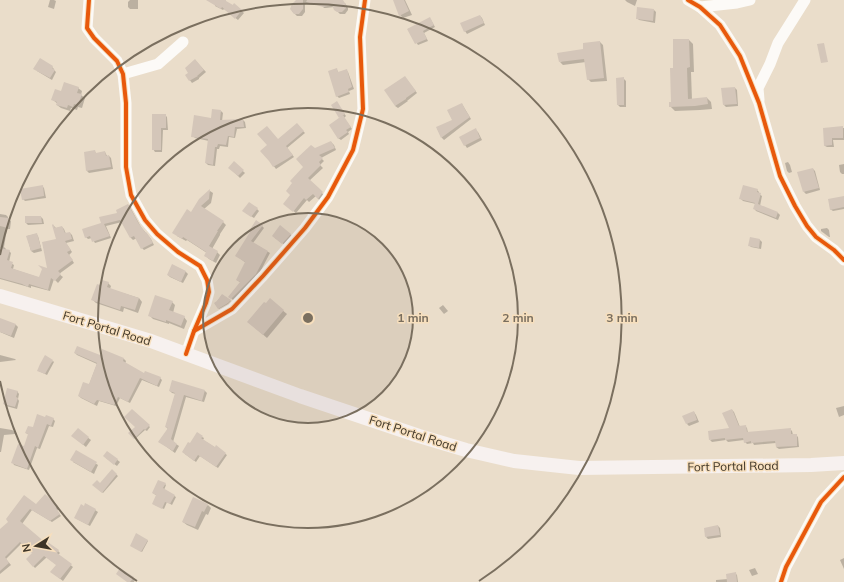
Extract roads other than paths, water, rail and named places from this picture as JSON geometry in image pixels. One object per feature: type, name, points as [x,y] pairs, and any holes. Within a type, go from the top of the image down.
[{"type":"main road","name":"Fort Portal Road","points":[[0,296],[151,341],[300,396],[419,436],[466,450],[514,461],[579,468],[811,465],[844,463]]},
{"type":"street","points":[[89,0],[87,28],[94,38],[118,61],[121,67],[126,103],[126,167],[131,195],[145,220],[157,234],[178,252],[200,266],[207,280],[207,298],[186,354]]},
{"type":"street","points":[[194,331],[232,309],[305,228],[328,197],[353,150],[363,109],[360,37],[365,0]]},
{"type":"street","points":[[688,0],[700,7],[720,26],[740,56],[759,103],[780,176],[795,206],[807,226],[816,237],[834,250],[844,260]]},
{"type":"street","points":[[700,7],[738,3],[750,0]]},
{"type":"street","points":[[759,103],[758,88],[770,64],[778,43],[805,0]]},
{"type":"street","points":[[122,74],[158,64],[183,42]]},
{"type":"street","points":[[781,582],[786,567],[821,502],[844,477]]}]
